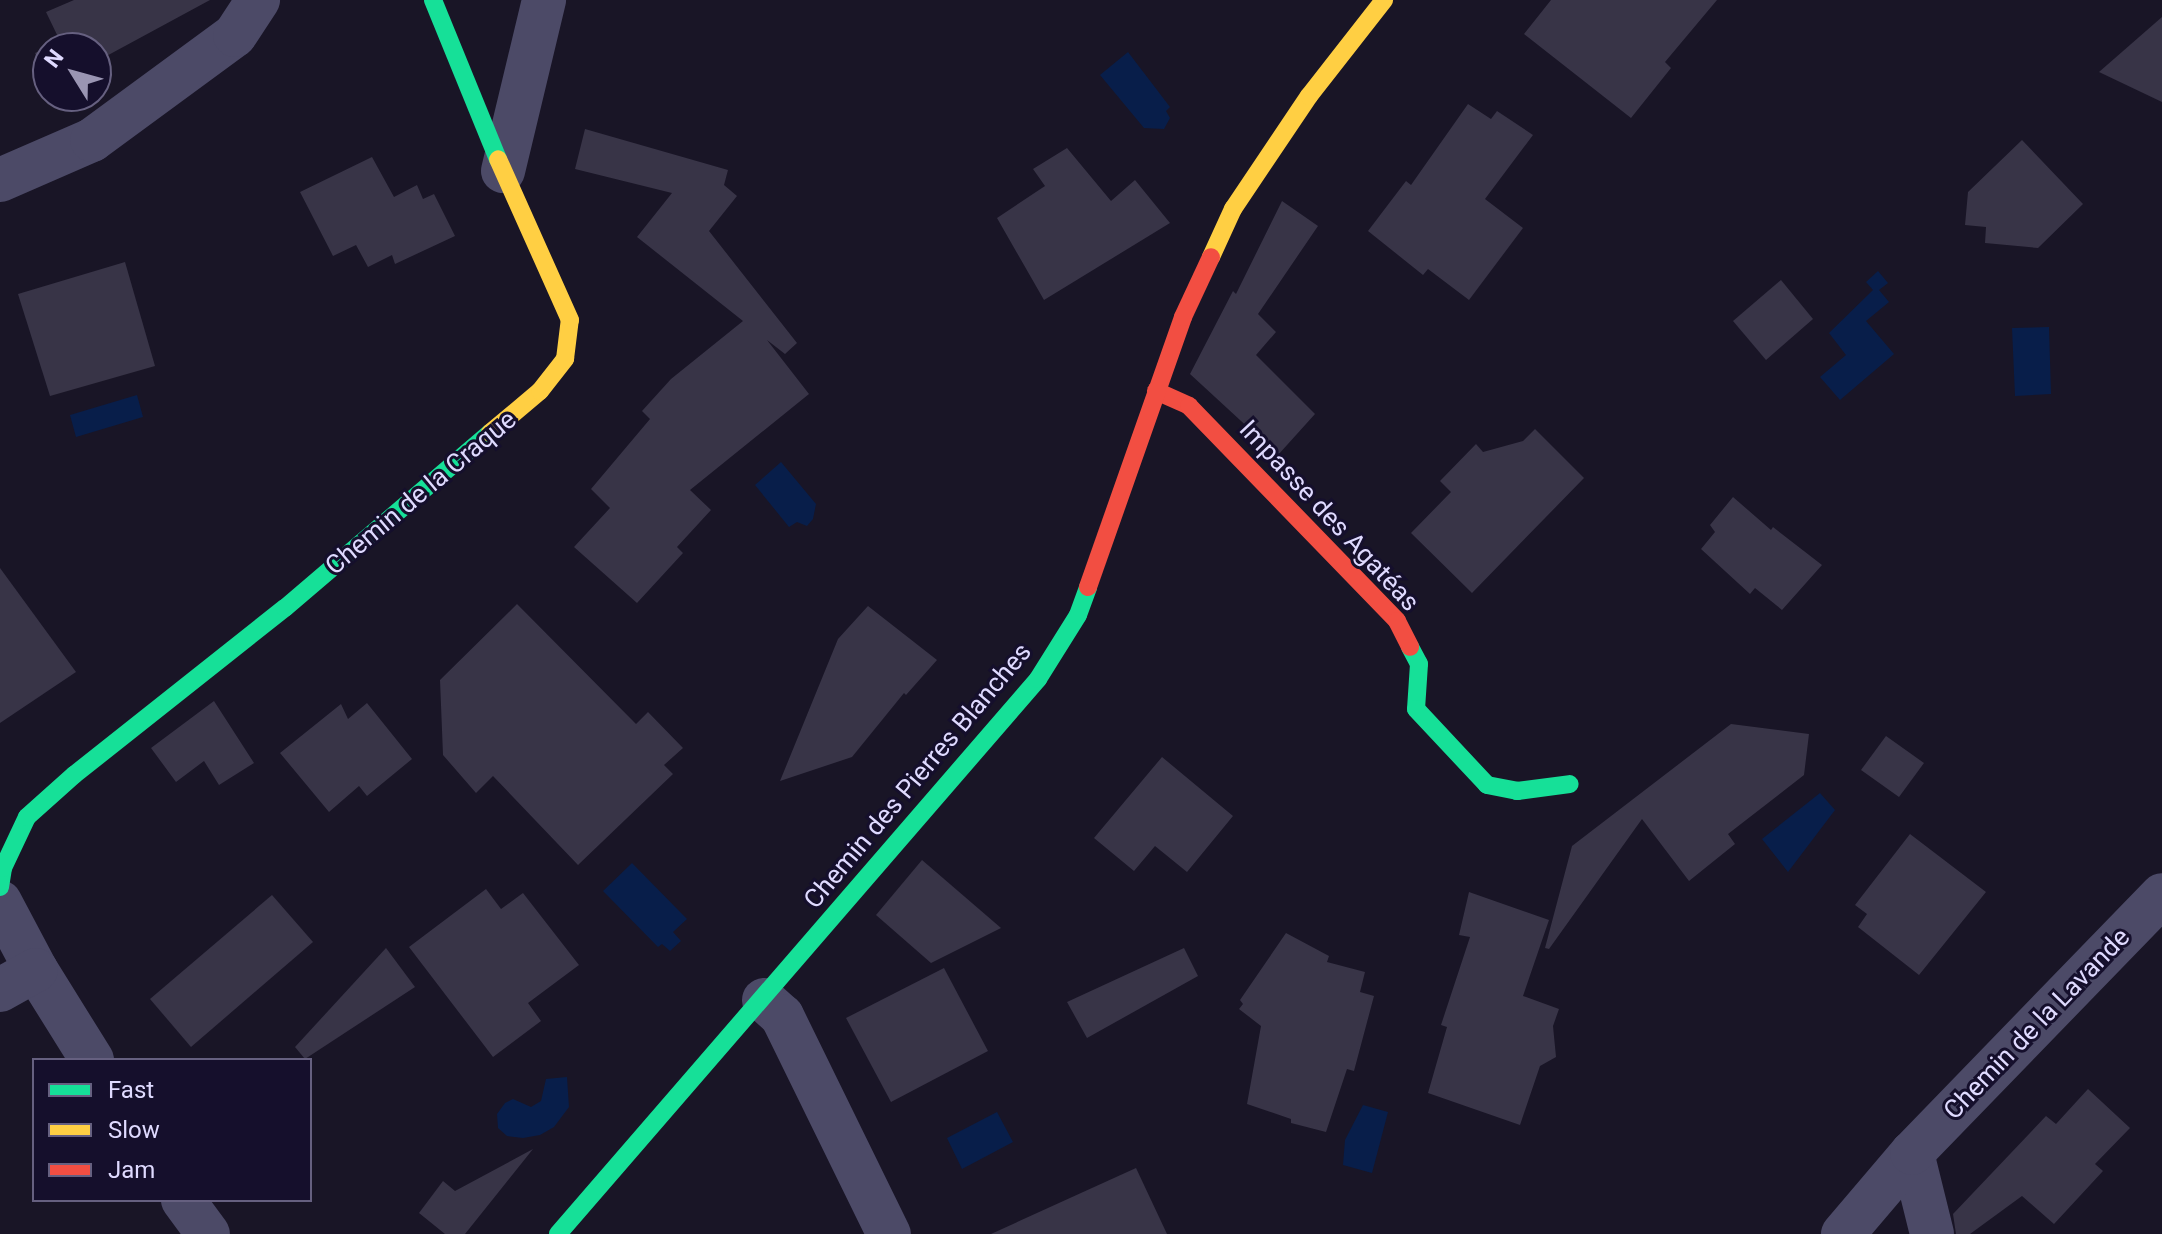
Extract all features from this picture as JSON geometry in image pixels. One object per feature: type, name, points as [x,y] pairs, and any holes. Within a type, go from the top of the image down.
[{"type":"street","points":[[0,180],[92,140],[235,35],[258,0]]},
{"type":"street","name":"Chemin de la Craque","points":[[0,887],[3,868],[27,817],[74,775],[285,608],[540,391],[565,359],[570,320],[503,171],[433,0]]},
{"type":"street","points":[[503,171],[544,0]]},
{"type":"street","name":"Chemin des Pierres Blanches","points":[[558,1234],[764,1000],[1038,679],[1078,615],[1183,317],[1233,209],[1309,96],[1384,0]]},
{"type":"street","name":"Impasse des Agatéas","points":[[1156,391],[1189,406],[1397,621],[1419,664],[1416,709],[1487,785],[1517,791],[1570,784]]},
{"type":"street","name":"Chemin de la Lavande","points":[[1843,1234],[1912,1153],[2162,895]]},
{"type":"street","points":[[0,902],[18,980],[90,1058]]},
{"type":"street","points":[[764,1000],[782,1016],[889,1234]]},
{"type":"street","points":[[1912,1153],[1932,1234]]},
{"type":"street","points":[[184,1202],[208,1234]]},
{"type":"water","points":[[1128,52],[1170,107],[1166,111],[1170,118],[1164,129],[1144,128],[1100,75]]},
{"type":"water","points":[[1878,271],[1888,283],[1879,290],[1889,302],[1866,321],[1894,354],[1840,400],[1820,377],[1846,355],[1829,333],[1873,290],[1866,282]]},
{"type":"water","points":[[2049,327],[2051,394],[2015,396],[2012,328]]},
{"type":"water","points":[[137,395],[143,417],[76,437],[70,415]]},
{"type":"water","points":[[781,462],[816,504],[813,519],[807,526],[797,522],[789,527],[755,485]]},
{"type":"water","points":[[1820,793],[1835,810],[1788,872],[1762,839]]},
{"type":"water","points":[[632,863],[687,919],[673,932],[681,941],[670,951],[662,944],[658,947],[603,891]]},
{"type":"water","points":[[567,1077],[569,1107],[554,1127],[540,1135],[523,1138],[507,1136],[498,1128],[497,1114],[505,1103],[513,1099],[531,1107],[541,1101],[546,1079]]},
{"type":"water","points":[[1363,1105],[1388,1112],[1372,1173],[1343,1165],[1345,1140]]},
{"type":"water","points":[[997,1112],[1013,1142],[962,1169],[947,1138]]},
{"type":"building","points":[[74,0],[210,0],[112,53],[112,32],[56,32],[46,12]]},
{"type":"building","points":[[1551,0],[1717,0],[1665,62],[1671,68],[1631,118],[1524,34]]},
{"type":"building","points":[[2162,17],[2162,102],[2099,72]]},
{"type":"building","points":[[1468,104],[1491,119],[1497,111],[1533,135],[1485,199],[1523,228],[1469,300],[1428,269],[1423,275],[1368,231],[1406,181],[1411,185]]},
{"type":"building","points":[[585,129],[728,170],[724,185],[737,196],[709,231],[797,343],[785,354],[767,340],[809,394],[690,490],[711,510],[677,547],[683,553],[637,603],[574,547],[610,508],[591,489],[650,419],[642,411],[671,379],[743,321],[637,237],[672,193],[575,169]]},
{"type":"building","points":[[2022,140],[2083,204],[2038,248],[1985,243],[1986,227],[1965,225],[1968,192]]},
{"type":"building","points":[[1067,148],[1111,201],[1135,180],[1170,223],[1044,300],[997,218],[1045,186],[1033,169]]},
{"type":"building","points":[[372,157],[394,197],[417,185],[423,199],[434,194],[455,236],[395,264],[392,255],[368,267],[356,245],[333,256],[300,192]]},
{"type":"building","points":[[1282,201],[1318,226],[1258,314],[1276,332],[1256,355],[1315,414],[1278,455],[1190,374],[1233,291],[1236,294]]},
{"type":"building","points":[[125,262],[155,366],[50,396],[18,294]]},
{"type":"building","points":[[1781,280],[1813,319],[1766,360],[1733,321]]},
{"type":"building","points":[[1535,429],[1584,478],[1472,593],[1411,533],[1451,492],[1440,481],[1476,444],[1483,452],[1523,441]]},
{"type":"building","points":[[1733,497],[1771,530],[1773,527],[1822,565],[1782,610],[1755,588],[1750,594],[1701,549],[1715,532],[1710,525]]},
{"type":"building","points":[[0,568],[76,672],[0,723]]},
{"type":"building","points":[[517,604],[636,724],[648,712],[683,748],[664,765],[673,774],[578,865],[493,776],[476,793],[443,755],[440,680]]},
{"type":"building","points":[[868,606],[937,660],[906,695],[904,693],[852,757],[780,781],[838,639]]},
{"type":"building","points":[[214,701],[254,763],[219,785],[204,761],[176,782],[151,748]]},
{"type":"building","points":[[367,703],[412,759],[367,796],[359,786],[329,812],[280,753],[341,704],[348,719]]},
{"type":"building","points":[[1731,724],[1809,734],[1804,775],[1728,834],[1735,844],[1689,881],[1642,819],[1549,949],[1545,948],[1572,846]]},
{"type":"building","points":[[1886,736],[1924,763],[1899,797],[1861,770]]},
{"type":"building","points":[[1162,757],[1233,816],[1187,872],[1155,846],[1134,871],[1094,838]]},
{"type":"building","points":[[1910,834],[1986,892],[1919,975],[1858,927],[1867,914],[1855,905]]},
{"type":"building","points":[[922,860],[1001,928],[931,963],[876,915]]},
{"type":"building","points":[[486,889],[501,909],[523,893],[579,965],[528,1003],[541,1021],[493,1057],[409,947]]},
{"type":"building","points":[[1469,892],[1549,920],[1523,996],[1559,1009],[1553,1026],[1556,1057],[1540,1066],[1520,1125],[1428,1093],[1447,1027],[1441,1025],[1470,937],[1459,935]]},
{"type":"building","points":[[272,895],[313,942],[191,1047],[150,999]]},
{"type":"building","points":[[1286,933],[1329,956],[1327,962],[1365,972],[1360,992],[1374,996],[1354,1071],[1347,1069],[1326,1132],[1291,1123],[1291,1119],[1247,1104],[1261,1026],[1239,1009],[1243,1004],[1240,1000]]},
{"type":"building","points":[[386,948],[415,987],[307,1058],[295,1047]]},
{"type":"building","points":[[1184,948],[1198,976],[1087,1038],[1067,1002]]},
{"type":"building","points":[[944,968],[988,1051],[891,1102],[846,1018]]},
{"type":"building","points":[[2088,1089],[2130,1128],[2095,1164],[2103,1171],[2054,1224],[2022,1196],[1970,1234],[1956,1234],[1953,1214],[2046,1116],[2056,1124]]},
{"type":"building","points":[[533,1149],[465,1234],[445,1234],[419,1213],[443,1181],[455,1191]]},
{"type":"building","points":[[1136,1168],[1167,1234],[991,1234]]},
{"type":"traffic: fast","points":[[433,0],[498,159]]},
{"type":"traffic: fast","points":[[0,887],[3,868],[27,817],[74,775],[285,608],[490,433]]},
{"type":"traffic: fast","points":[[558,1234],[1038,679],[1078,615],[1088,587]]},
{"type":"traffic: fast","points":[[1410,647],[1419,664],[1416,709],[1487,785],[1517,791],[1570,784]]},
{"type":"traffic: slow","points":[[1211,257],[1233,209],[1309,96],[1384,0]]},
{"type":"traffic: slow","points":[[490,433],[540,391],[565,359],[570,320],[498,159]]},
{"type":"traffic: jam","points":[[1088,587],[1183,317],[1211,257]]},
{"type":"traffic: jam","points":[[1156,391],[1189,406],[1397,621],[1410,647]]}]
